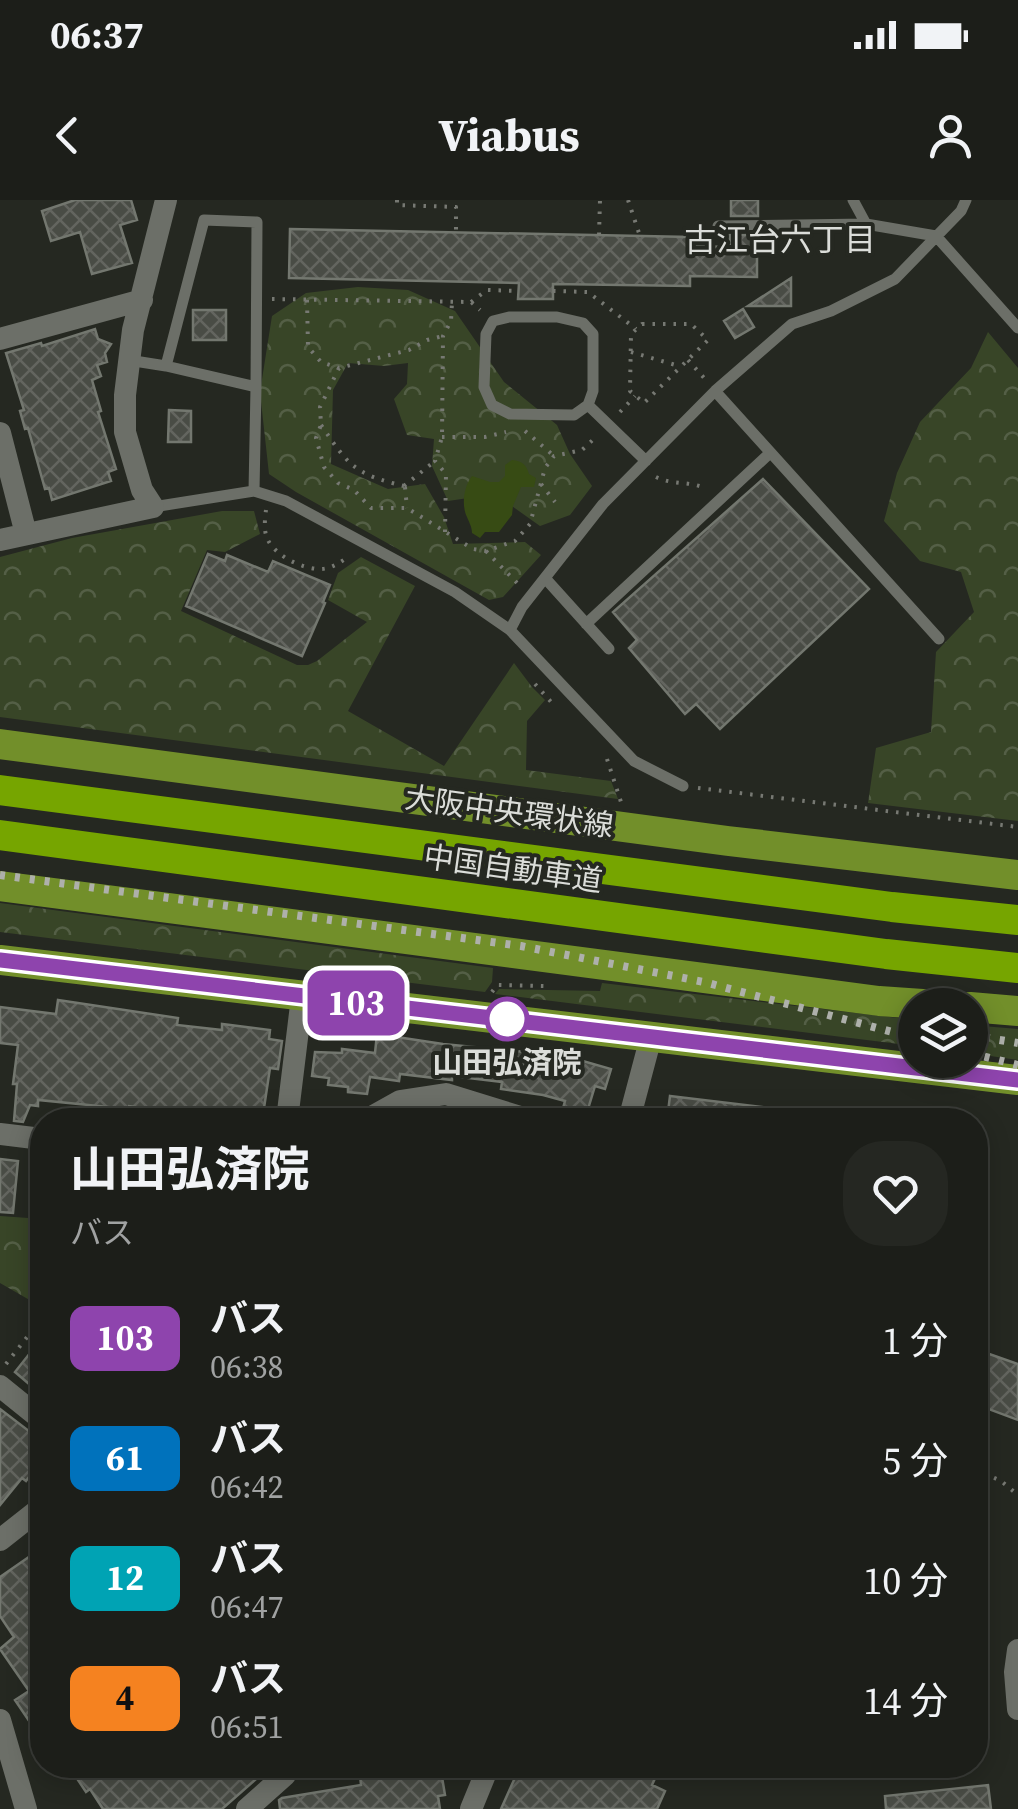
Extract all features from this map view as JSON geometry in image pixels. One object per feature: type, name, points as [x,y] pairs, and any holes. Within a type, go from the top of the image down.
[{"type":"highway","name":"中国自動車道","points":[[0,790],[892,907],[1018,920]]},
{"type":"highway","name":"中国自動車道","points":[[0,834],[792,942],[1018,968]]},
{"type":"main road","name":"大阪中央環状線","points":[[0,744],[1018,875]]},
{"type":"main road","points":[[0,886],[898,1001]]},
{"type":"main road","points":[[0,960],[1018,1080]]},
{"type":"main road","points":[[988,1009],[1018,1011]]},
{"type":"street","points":[[0,540],[153,507],[142,490],[126,432],[124,395],[128,360],[166,200]]},
{"type":"street","points":[[0,339],[142,300]]},
{"type":"street","points":[[0,433],[26,534]]},
{"type":"street","points":[[288,1108],[302,997]]},
{"type":"street","points":[[632,1108],[651,1037]]},
{"type":"street","points":[[387,1108],[400,1101],[446,1094],[491,1108]]},
{"type":"street","points":[[0,1134],[30,1138]]},
{"type":"street","points":[[0,1386],[30,1410]]},
{"type":"street","points":[[0,1540],[30,1516]]},
{"type":"street","points":[[1018,1650],[1018,1709]]},
{"type":"street","points":[[0,1720],[26,1809]]},
{"type":"street","points":[[247,1809],[281,1778]]},
{"type":"street","points":[[471,1809],[484,1778]]},
{"type":"lane","points":[[852,200],[866,224]]},
{"type":"lane","points":[[510,630],[531,596],[603,504],[715,391],[792,324],[831,311],[896,279],[964,206],[976,200]]},
{"type":"lane","points":[[166,366],[204,220],[258,222],[256,387],[260,493]]},
{"type":"lane","points":[[718,226],[866,224],[936,236],[1018,328]]},
{"type":"lane","points":[[508,316],[557,317],[583,323],[593,334],[593,391],[588,405],[574,415],[510,414],[492,405],[484,387],[486,334],[493,321],[508,316]]},
{"type":"lane","points":[[128,360],[256,387]]},
{"type":"lane","points":[[715,391],[939,639]]},
{"type":"lane","points":[[588,405],[642,464]]},
{"type":"lane","points":[[586,624],[770,453]]},
{"type":"lane","points":[[153,507],[260,493],[286,501],[455,592],[510,630],[634,761],[683,786]]},
{"type":"lane","points":[[545,578],[608,649]]},
{"type":"path","points":[[397,200],[397,205],[456,207],[456,233]]},
{"type":"path","points":[[599,235],[600,200]]},
{"type":"path","points":[[628,200],[640,236]]},
{"type":"path","points":[[258,299],[471,302],[487,290],[518,290]]},
{"type":"path","points":[[553,291],[588,292],[636,329]]},
{"type":"path","points":[[307,299],[308,347],[321,362],[339,368],[409,350],[443,336]]},
{"type":"path","points":[[404,486],[434,461],[442,437],[443,336],[451,321],[452,302]]},
{"type":"path","points":[[642,324],[692,324],[708,340],[644,403],[630,391],[631,352],[631,334],[642,324]]},
{"type":"path","points":[[631,352],[681,367]]},
{"type":"path","points":[[688,360],[715,391]]},
{"type":"path","points":[[339,368],[320,407],[321,425],[316,438],[324,467],[338,484],[354,490],[371,508],[407,508],[473,549],[486,550],[515,541],[530,524],[544,468],[554,456],[582,450],[636,396]]},
{"type":"path","points":[[321,425],[342,456],[358,471],[404,486]]},
{"type":"path","points":[[442,437],[485,437],[520,428],[554,456]]},
{"type":"path","points":[[434,461],[446,474],[445,532]]},
{"type":"path","points":[[642,464],[666,482],[696,484],[723,496]]},
{"type":"path","points":[[540,484],[555,502]]},
{"type":"path","points":[[404,486],[407,508]]},
{"type":"path","points":[[260,493],[266,535],[274,550],[289,559],[316,569],[334,566],[350,557],[360,540]]},
{"type":"path","points":[[486,550],[531,596]]},
{"type":"path","points":[[683,786],[1018,827]]},
{"type":"path","points":[[485,999],[497,985],[557,986]]},
{"type":"path","points":[[0,1372],[30,1333]]},
{"type":"path","points":[[988,1474],[1018,1495]]},
{"type":"green space","points":[[358,287],[408,290],[455,311],[504,382],[557,425],[570,454],[592,486],[570,515],[540,526],[495,494],[448,501],[432,466],[434,439],[407,435],[394,399],[407,384],[408,363],[348,363],[333,390],[331,464],[388,489],[425,484],[444,517],[453,544],[525,542],[541,555],[503,597],[489,600],[269,474],[260,392],[272,316],[306,293]]},
{"type":"green space","points":[[988,332],[1018,368],[1018,821],[868,803],[876,748],[931,732],[936,652],[974,612],[961,572],[920,561],[884,521],[897,473],[920,422],[971,368]]},
{"type":"green space","points":[[222,511],[254,511],[260,534],[225,552],[207,550],[181,611],[297,665],[308,665],[367,622],[328,600],[338,573],[361,557],[415,586],[348,711],[444,766],[514,663],[545,700],[527,721],[526,770],[611,781],[618,799],[0,717],[0,557],[72,538]]},
{"type":"green space","points":[[0,903],[493,968],[492,982],[485,992],[0,932]]},
{"type":"green space","points":[[602,983],[898,1018],[898,1044],[495,994],[499,989],[600,991]]},
{"type":"green space","points":[[988,1026],[1018,1029],[1018,1060],[988,1056]]},
{"type":"green space","points":[[0,1216],[30,1218],[30,1300],[0,1283]]},
{"type":"shaded area","points":[[512,460],[523,464],[536,478],[534,487],[521,487],[512,515],[499,532],[485,532],[480,538],[472,533],[465,512],[467,485],[472,476],[499,482],[505,476],[505,465]]},
{"type":"building","points":[[75,200],[131,200],[137,220],[120,225],[132,263],[92,274],[80,232],[51,241],[42,211]]},
{"type":"building","points":[[731,200],[758,200],[758,216],[731,216]]},
{"type":"building","points":[[290,229],[690,237],[690,246],[730,247],[730,235],[757,235],[757,277],[690,276],[690,286],[553,284],[553,299],[518,299],[519,283],[289,278]]},
{"type":"building","points":[[791,278],[791,306],[748,306]]},
{"type":"building","points":[[743,309],[754,327],[735,338],[724,321]]},
{"type":"building","points":[[193,310],[226,310],[226,340],[193,340]]},
{"type":"building","points":[[95,329],[98,339],[111,344],[105,353],[107,362],[97,365],[101,376],[92,380],[116,469],[108,472],[111,481],[52,500],[49,488],[45,489],[28,428],[25,429],[20,411],[24,410],[6,353]]},
{"type":"building","points":[[169,410],[191,411],[191,442],[168,442]]},
{"type":"building","points":[[763,479],[869,589],[720,729],[696,704],[685,714],[629,648],[637,640],[613,612]]},
{"type":"building","points":[[208,554],[225,561],[227,555],[268,572],[273,561],[330,585],[302,656],[186,606]]},
{"type":"building","points":[[58,1000],[178,1018],[177,1025],[222,1030],[222,1024],[270,1030],[269,1039],[282,1041],[278,1069],[270,1068],[264,1108],[118,1108],[38,1100],[38,1106],[30,1105],[23,1122],[14,1121],[18,1045],[0,1043],[0,1007],[56,1014]]},
{"type":"building","points":[[377,1034],[546,1054],[611,1069],[605,1089],[595,1086],[588,1108],[563,1108],[565,1101],[501,1089],[502,1082],[452,1076],[452,1080],[400,1074],[399,1081],[370,1077],[367,1094],[348,1092],[348,1087],[328,1085],[329,1078],[312,1076],[315,1052],[342,1053],[342,1049],[375,1053]]},
{"type":"building","points":[[670,1096],[770,1108],[668,1108]]},
{"type":"building","points":[[0,1159],[18,1161],[13,1213],[0,1212]]},
{"type":"building","points":[[30,1353],[30,1385],[15,1372]]},
{"type":"building","points":[[988,1354],[1018,1364],[1018,1420],[988,1409]]},
{"type":"building","points":[[0,1409],[30,1432],[30,1476],[26,1481],[22,1478],[0,1505]]},
{"type":"building","points":[[30,1556],[30,1722],[15,1700],[29,1691],[0,1649],[14,1637],[0,1616],[0,1577]]},
{"type":"building","points":[[77,1778],[257,1778],[222,1809],[103,1809],[90,1789],[86,1792]]},
{"type":"building","points":[[360,1778],[442,1778],[445,1795],[438,1796],[440,1809],[280,1809],[282,1798],[361,1785]]},
{"type":"building","points":[[515,1778],[655,1778],[652,1785],[665,1791],[657,1809],[501,1809]]},
{"type":"building","points":[[988,1785],[991,1809],[886,1809],[885,1796]]},
{"type":"railway","points":[[0,875],[521,946],[704,982],[898,1033]]},
{"type":"railway","points":[[988,1038],[1018,1043]]},
{"type":"railway","points":[[988,1058],[1018,1065]]},
{"type":"bus line","name":"103","points":[[0,960],[1018,1080]]},
{"type":"place","name":"山田弘済院","points":[[507,1019]]},
{"type":"district","name":"古江台六丁目","points":[[780,240]]}]
